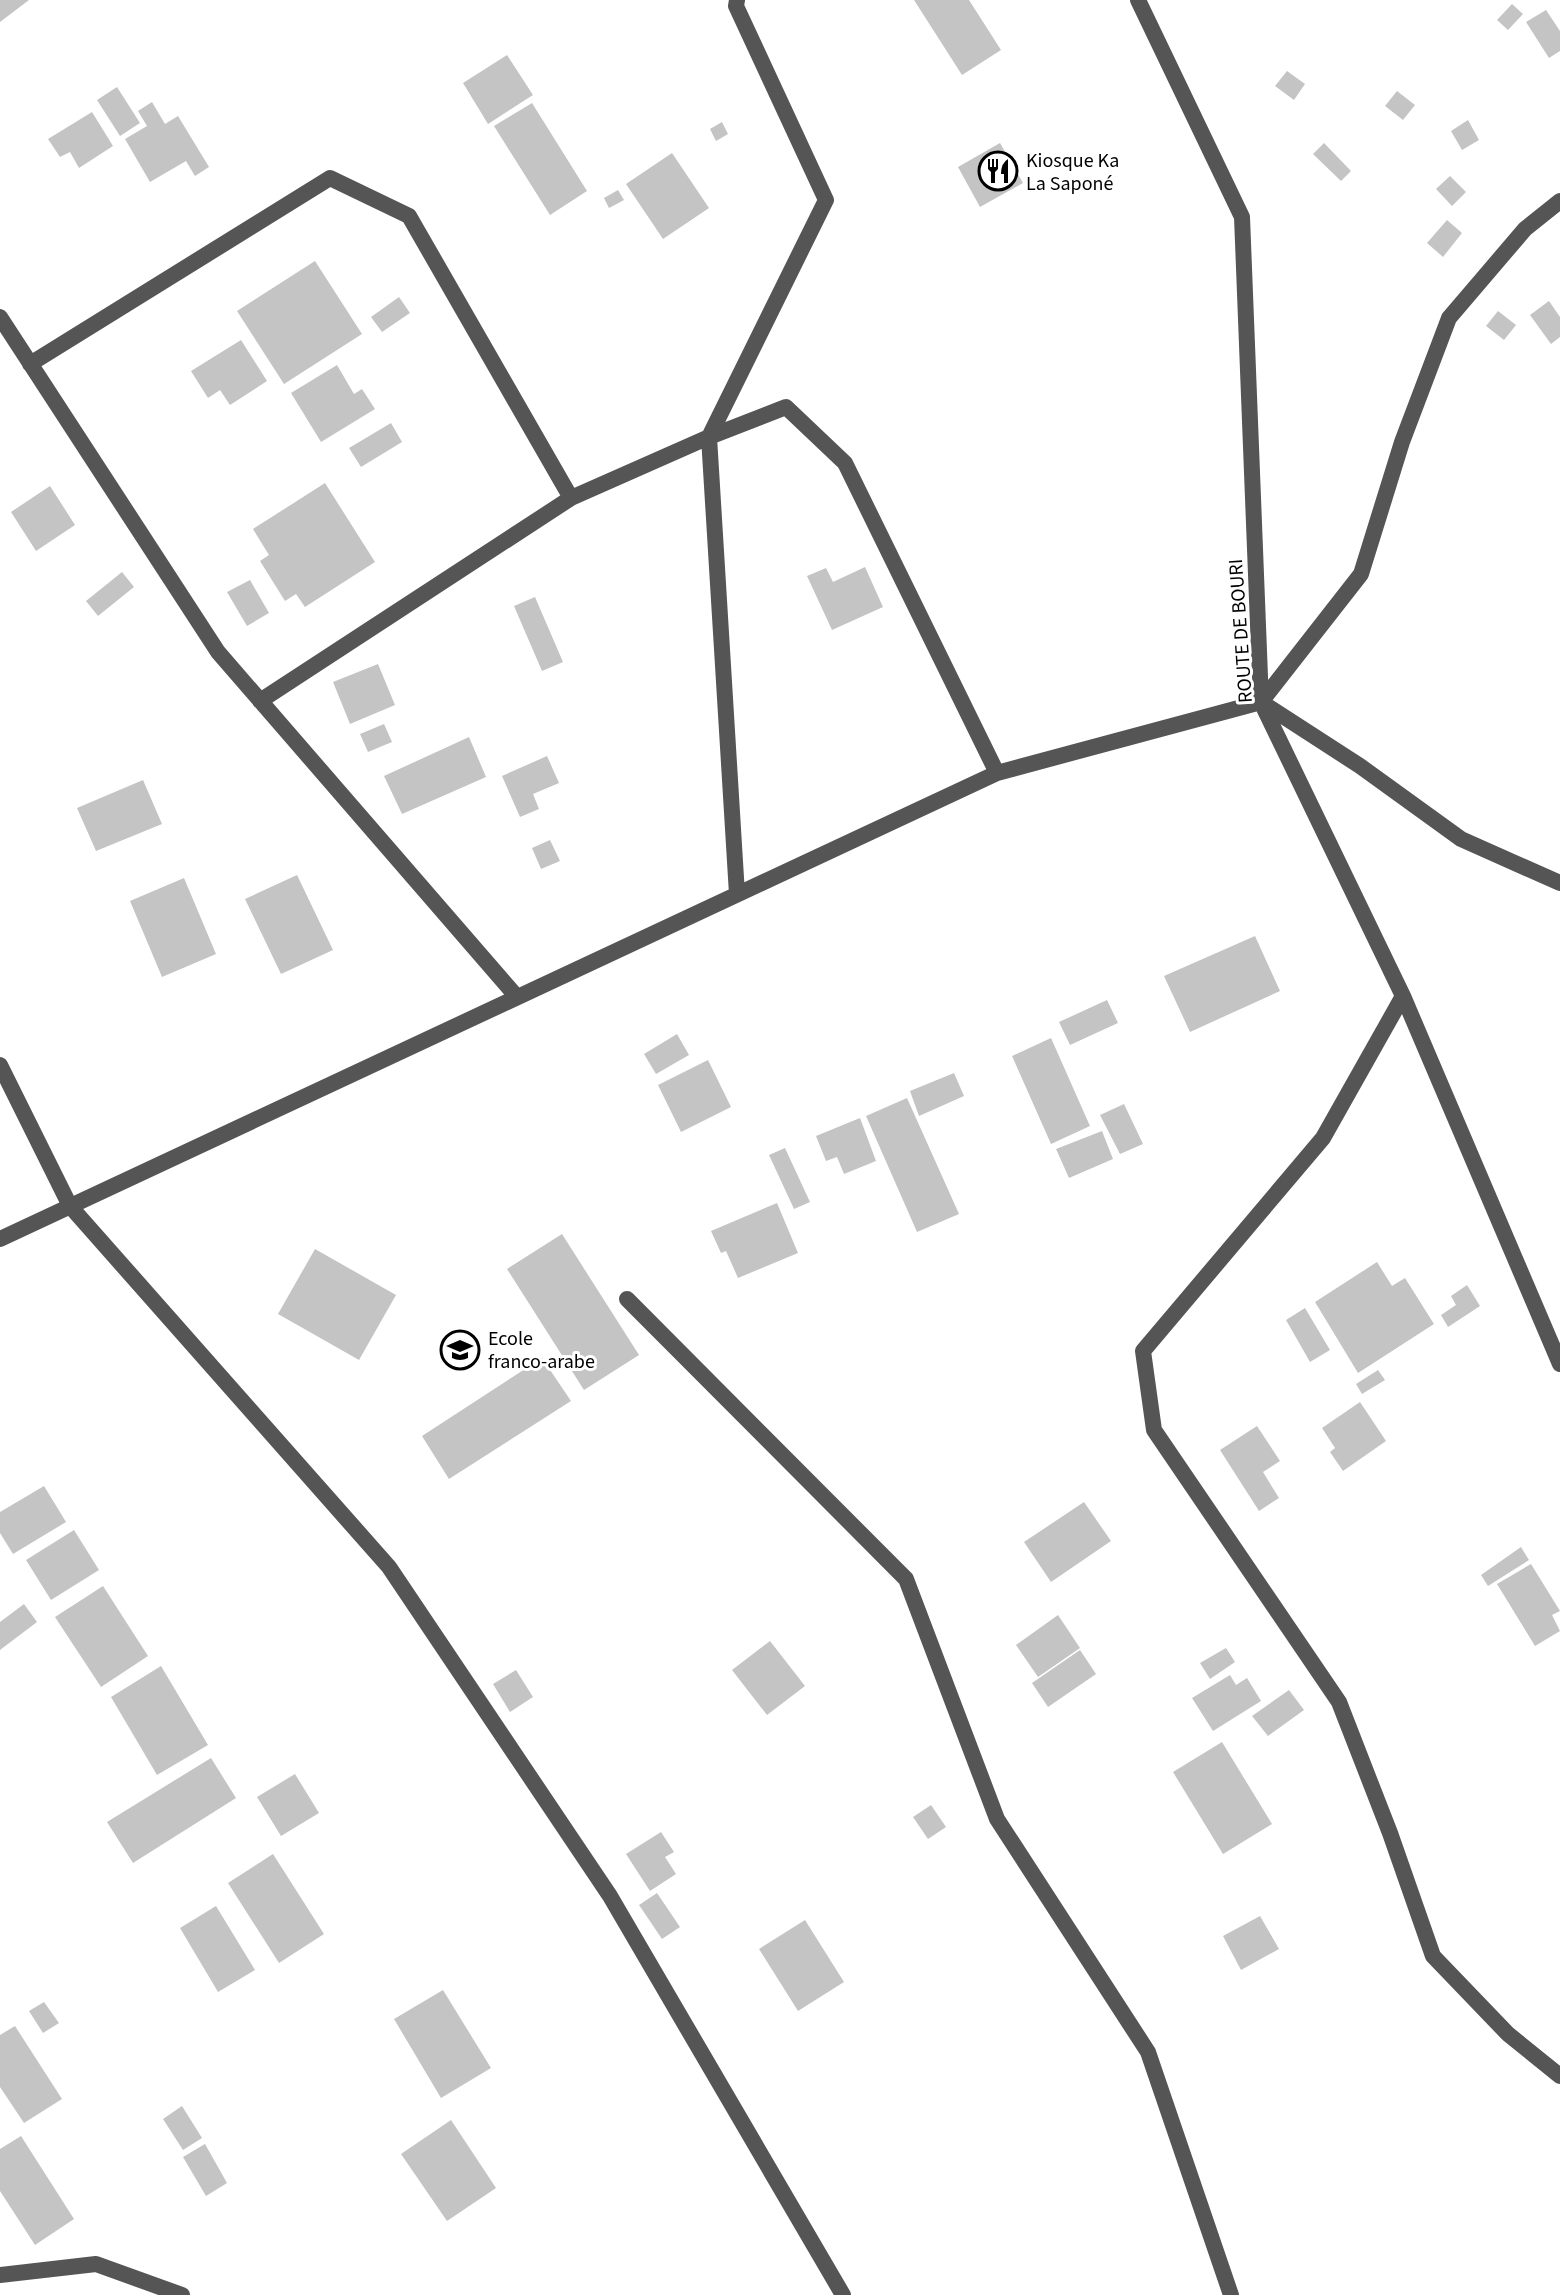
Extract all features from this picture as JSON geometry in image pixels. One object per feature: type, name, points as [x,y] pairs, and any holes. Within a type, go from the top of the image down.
[{"type":"street","points":[[737,0],[736,6],[826,200],[709,437],[737,894]]},
{"type":"street","name":"ROUTE DE BOURI","points":[[1138,0],[1242,217],[1261,702],[1403,996],[1560,1364]]},
{"type":"street","points":[[30,364],[330,178],[409,216],[571,498]]},
{"type":"street","points":[[0,1239],[997,773],[1261,702],[1361,574],[1402,442],[1449,318],[1525,229],[1560,201]]},
{"type":"street","points":[[0,317],[218,652],[517,997]]},
{"type":"street","points":[[260,701],[571,498],[786,407],[845,463],[997,773]]},
{"type":"street","points":[[1261,702],[1360,766],[1461,839],[1560,883]]},
{"type":"street","points":[[1403,996],[1323,1138],[1143,1351],[1152,1417],[1154,1430],[1339,1702],[1433,1956],[1508,2034],[1560,2076]]},
{"type":"street","points":[[0,1065],[70,1206],[389,1567],[610,1896],[843,2295]]},
{"type":"street","points":[[627,1299],[906,1579],[997,1819],[1148,2052],[1231,2295]]},
{"type":"street","points":[[0,2275],[96,2264],[182,2295]]},
{"type":"building","points":[[0,0],[29,0],[0,22]]},
{"type":"building","points":[[914,0],[969,0],[1001,50],[962,75]]},
{"type":"building","points":[[1512,4],[1523,14],[1508,30],[1497,20]]},
{"type":"building","points":[[1546,10],[1560,31],[1560,51],[1549,58],[1526,22]]},
{"type":"building","points":[[507,55],[533,95],[488,124],[463,83]]},
{"type":"building","points":[[1287,71],[1305,84],[1294,100],[1275,86]]},
{"type":"building","points":[[117,87],[140,123],[120,136],[97,100]]},
{"type":"building","points":[[1397,91],[1415,105],[1403,120],[1385,106]]},
{"type":"building","points":[[152,102],[165,124],[178,116],[209,167],[195,176],[186,161],[150,182],[125,139],[147,126],[138,111]]},
{"type":"building","points":[[532,103],[587,191],[550,215],[494,126]]},
{"type":"building","points":[[92,112],[113,146],[79,168],[70,152],[60,157],[48,139]]},
{"type":"building","points":[[1468,120],[1479,140],[1462,150],[1451,131]]},
{"type":"building","points":[[722,122],[728,134],[716,141],[710,129]]},
{"type":"building","points":[[1000,143],[1023,183],[980,207],[958,167]]},
{"type":"building","points":[[1324,143],[1351,171],[1341,181],[1313,154]]},
{"type":"building","points":[[672,153],[709,208],[663,239],[626,184]]},
{"type":"building","points":[[1450,176],[1466,192],[1452,206],[1436,189]]},
{"type":"building","points":[[618,190],[624,200],[609,208],[604,198]]},
{"type":"building","points":[[1447,220],[1462,233],[1443,257],[1427,243]]},
{"type":"building","points":[[315,261],[362,334],[284,384],[237,311]]},
{"type":"building","points":[[399,297],[410,313],[382,332],[371,317]]},
{"type":"building","points":[[1549,301],[1560,317],[1560,337],[1551,344],[1530,315]]},
{"type":"building","points":[[1498,311],[1516,325],[1504,340],[1486,326]]},
{"type":"building","points":[[241,340],[267,381],[230,405],[220,390],[208,398],[191,371]]},
{"type":"building","points":[[337,365],[354,394],[362,389],[375,409],[321,442],[291,393]]},
{"type":"building","points":[[391,423],[402,442],[361,467],[349,448]]},
{"type":"building","points":[[325,483],[375,562],[305,607],[296,594],[285,601],[260,561],[269,555],[253,529]]},
{"type":"building","points":[[50,486],[75,525],[36,551],[11,512]]},
{"type":"building","points":[[865,567],[883,607],[832,630],[807,576],[826,568],[833,582]]},
{"type":"building","points":[[122,572],[134,587],[98,616],[86,601]]},
{"type":"building","points":[[250,580],[269,613],[247,626],[227,592]]},
{"type":"building","points":[[535,597],[563,662],[542,671],[514,606]]},
{"type":"building","points":[[378,664],[395,705],[350,724],[333,682]]},
{"type":"building","points":[[384,724],[392,742],[368,752],[360,734]]},
{"type":"building","points":[[469,737],[486,777],[402,814],[384,776]]},
{"type":"building","points":[[547,756],[559,783],[533,794],[539,809],[520,817],[502,776]]},
{"type":"building","points":[[143,780],[162,824],[96,851],[77,808]]},
{"type":"building","points":[[550,840],[560,861],[541,869],[532,848]]},
{"type":"building","points":[[297,875],[333,950],[281,974],[245,899]]},
{"type":"building","points":[[184,878],[216,954],[162,977],[130,901]]},
{"type":"building","points":[[1255,936],[1280,991],[1190,1032],[1164,976]]},
{"type":"building","points":[[1107,1000],[1118,1023],[1070,1045],[1059,1022]]},
{"type":"building","points":[[677,1034],[689,1055],[656,1074],[644,1054]]},
{"type":"building","points":[[1051,1038],[1090,1126],[1051,1144],[1012,1056]]},
{"type":"building","points":[[708,1060],[731,1107],[681,1132],[658,1085]]},
{"type":"building","points":[[954,1073],[964,1096],[919,1116],[910,1091]]},
{"type":"building","points":[[907,1098],[959,1214],[917,1232],[866,1116]]},
{"type":"building","points":[[1124,1104],[1143,1144],[1120,1154],[1100,1115]]},
{"type":"building","points":[[860,1118],[876,1161],[844,1174],[837,1157],[826,1161],[816,1136]]},
{"type":"building","points":[[1102,1131],[1113,1159],[1069,1178],[1056,1149]]},
{"type":"building","points":[[785,1148],[810,1202],[794,1209],[769,1155]]},
{"type":"building","points":[[777,1203],[798,1253],[738,1278],[726,1251],[721,1253],[711,1231]]},
{"type":"building","points":[[562,1234],[639,1355],[584,1390],[507,1269]]},
{"type":"building","points":[[315,1249],[396,1295],[359,1360],[278,1314]]},
{"type":"building","points":[[1377,1262],[1392,1286],[1405,1278],[1434,1324],[1358,1373],[1315,1302]]},
{"type":"building","points":[[1467,1285],[1480,1306],[1448,1327],[1441,1315],[1456,1305],[1451,1296]]},
{"type":"building","points":[[1305,1308],[1330,1350],[1310,1362],[1286,1320]]},
{"type":"building","points":[[542,1358],[571,1401],[449,1479],[422,1436]]},
{"type":"building","points":[[1378,1370],[1385,1380],[1362,1394],[1356,1384]]},
{"type":"building","points":[[1360,1402],[1386,1441],[1343,1471],[1330,1452],[1335,1448],[1322,1428]]},
{"type":"building","points":[[1257,1426],[1280,1461],[1263,1472],[1279,1498],[1259,1511],[1220,1450]]},
{"type":"building","points":[[44,1486],[66,1522],[13,1554],[0,1533],[0,1512]]},
{"type":"building","points":[[1084,1502],[1111,1541],[1051,1582],[1024,1542]]},
{"type":"building","points":[[74,1530],[99,1570],[51,1600],[26,1560]]},
{"type":"building","points":[[1521,1547],[1529,1560],[1488,1586],[1481,1575]]},
{"type":"building","points":[[1531,1564],[1560,1611],[1552,1615],[1560,1631],[1535,1646],[1497,1584]]},
{"type":"building","points":[[103,1586],[148,1656],[101,1687],[55,1617]]},
{"type":"building","points":[[24,1604],[37,1622],[0,1650],[0,1622]]},
{"type":"building","points":[[1058,1615],[1080,1648],[1038,1677],[1016,1645]]},
{"type":"building","points":[[770,1641],[805,1686],[767,1715],[732,1670]]},
{"type":"building","points":[[1226,1648],[1235,1662],[1210,1679],[1200,1663]]},
{"type":"building","points":[[1080,1650],[1096,1674],[1048,1707],[1032,1683]]},
{"type":"building","points":[[161,1666],[208,1745],[157,1775],[111,1697]]},
{"type":"building","points":[[516,1670],[533,1697],[510,1712],[493,1684]]},
{"type":"building","points":[[1230,1675],[1236,1685],[1247,1678],[1261,1701],[1213,1731],[1192,1698]]},
{"type":"building","points":[[1289,1690],[1304,1710],[1268,1736],[1252,1716]]},
{"type":"building","points":[[1222,1742],[1272,1824],[1223,1854],[1173,1772]]},
{"type":"building","points":[[211,1758],[236,1798],[133,1863],[107,1822]]},
{"type":"building","points":[[295,1774],[319,1813],[281,1836],[257,1797]]},
{"type":"building","points":[[931,1805],[946,1827],[928,1839],[913,1817]]},
{"type":"building","points":[[661,1832],[674,1852],[665,1857],[676,1874],[650,1891],[626,1854]]},
{"type":"building","points":[[273,1854],[324,1934],[279,1963],[228,1883]]},
{"type":"building","points":[[657,1893],[680,1927],[662,1939],[639,1905]]},
{"type":"building","points":[[216,1906],[255,1970],[218,1992],[180,1928]]},
{"type":"building","points":[[1260,1916],[1279,1949],[1241,1970],[1223,1936]]},
{"type":"building","points":[[805,1920],[844,1982],[798,2011],[759,1949]]},
{"type":"building","points":[[443,1990],[491,2068],[441,2098],[394,2019]]},
{"type":"building","points":[[44,2002],[59,2023],[43,2033],[29,2011]]},
{"type":"building","points":[[15,2026],[62,2099],[24,2123],[0,2087],[0,2035]]},
{"type":"building","points":[[182,2106],[202,2138],[183,2150],[163,2119]]},
{"type":"building","points":[[451,2120],[496,2188],[447,2221],[401,2154]]},
{"type":"building","points":[[21,2136],[74,2219],[35,2245],[0,2191],[0,2149]]},
{"type":"building","points":[[205,2144],[227,2183],[206,2196],[183,2157]]},
{"type":"place","name":"Kiosque Ka La Saponé","points":[[998,171]]},
{"type":"place","name":"Ecole franco-arabe","points":[[460,1350]]}]
